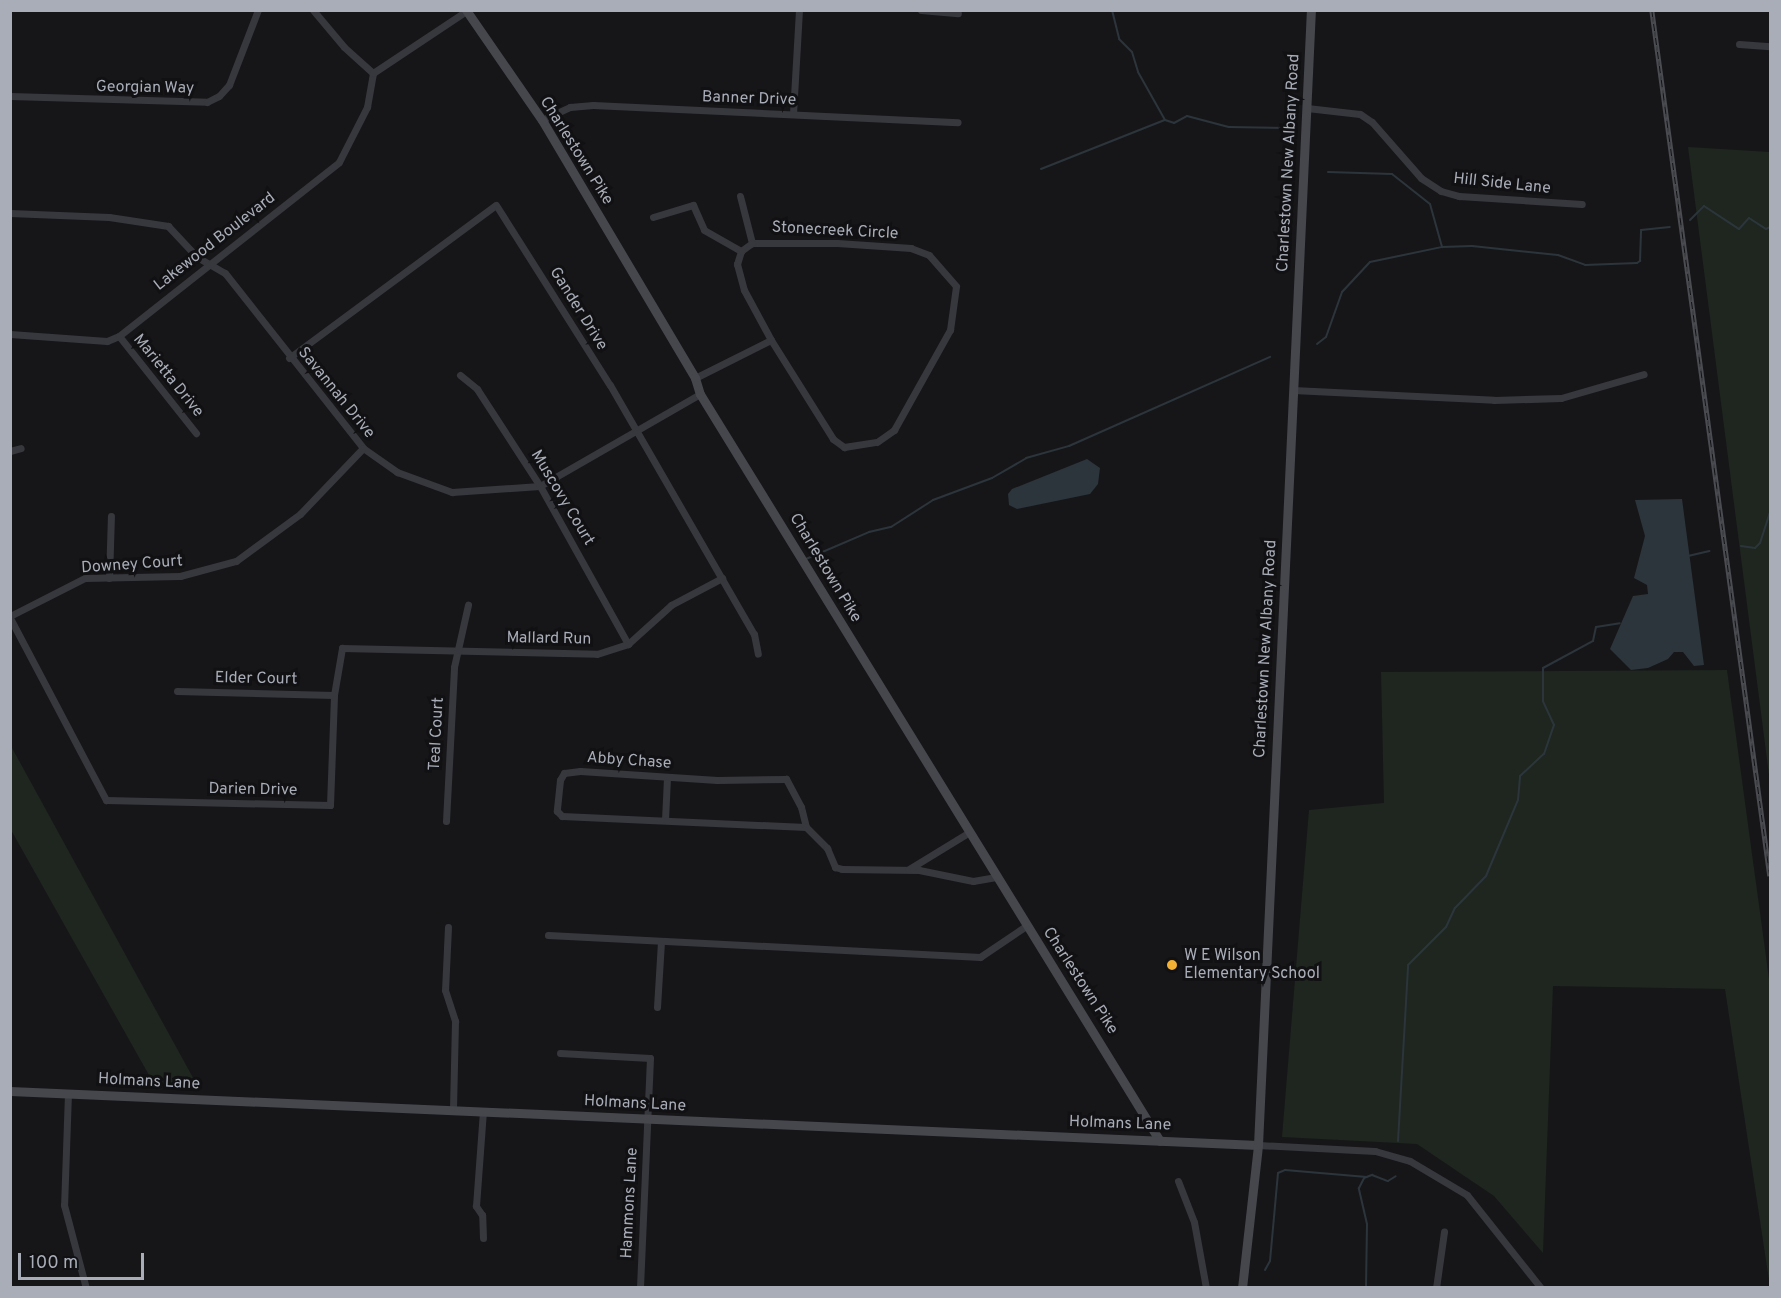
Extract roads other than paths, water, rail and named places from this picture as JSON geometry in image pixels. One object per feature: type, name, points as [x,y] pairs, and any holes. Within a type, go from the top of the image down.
[{"type":"main road","name":"Charlestown New Albany Road","points":[[1242,1287],[1258,1145],[1311,10]]},
{"type":"main road","name":"Charlestown Pike","points":[[467,11],[542,120],[695,378],[700,394],[995,877],[1160,1141]]},
{"type":"main road","name":"Holmans Lane","points":[[10,1091],[1258,1145]]},
{"type":"street","name":"Georgian Way","points":[[10,96],[207,102],[219,96],[228,85],[258,10]]},
{"type":"street","points":[[313,10],[373,73],[467,11]]},
{"type":"street","points":[[794,114],[799,10]]},
{"type":"street","points":[[921,10],[958,13]]},
{"type":"street","points":[[1739,44],[1770,46]]},
{"type":"street","name":"Lakewood Boulevard","points":[[119,336],[339,162],[367,107],[373,73]]},
{"type":"street","name":"Banner Drive","points":[[542,120],[570,107],[593,105],[958,122]]},
{"type":"street","name":"Hill Side Lane","points":[[1307,108],[1360,114],[1372,122],[1421,178],[1441,191],[1459,196],[1582,204]]},
{"type":"street","points":[[740,196],[752,243]]},
{"type":"street","name":"Gander Drive","points":[[289,358],[496,205],[636,431],[722,578],[754,634],[758,654]]},
{"type":"street","points":[[653,217],[693,205],[704,230],[741,251]]},
{"type":"street","name":"Savannah Drive","points":[[10,213],[157,221],[168,226],[197,257],[211,262],[225,273],[289,358],[363,448],[397,472],[452,492],[540,486],[700,394]]},
{"type":"street","name":"Stonecreek Circle","points":[[752,243],[837,243],[911,248],[929,255],[956,286],[950,330],[894,430],[877,442],[844,447],[833,439],[771,340],[744,290],[737,264],[741,251],[752,243]]},
{"type":"street","points":[[10,334],[107,340],[119,336]]},
{"type":"street","name":"Marietta Drive","points":[[119,336],[196,433]]},
{"type":"street","points":[[695,378],[771,340]]},
{"type":"street","points":[[1293,390],[1494,400],[1561,398],[1644,374]]},
{"type":"street","name":"Muscovy Court","points":[[460,375],[477,388],[540,486],[628,644]]},
{"type":"street","points":[[10,451],[21,448]]},
{"type":"street","name":"Downey Court","points":[[10,617],[85,578],[191,574],[236,561],[300,514],[363,448]]},
{"type":"street","points":[[110,578],[111,516]]},
{"type":"street","name":"Mallard Run","points":[[460,650],[597,654],[628,644],[671,605],[722,578]]},
{"type":"street","name":"Teal Court","points":[[446,820],[454,667],[460,650],[468,604]]},
{"type":"street","name":"Darien Drive","points":[[10,617],[106,800],[330,805],[334,695],[342,648],[460,650]]},
{"type":"street","name":"Elder Court","points":[[177,691],[334,695]]},
{"type":"street","name":"Abby Chase","points":[[806,827],[581,818],[562,816],[557,811],[564,773],[786,779],[799,802],[806,827],[827,848],[835,867],[907,870],[973,881],[995,877]]},
{"type":"street","points":[[665,820],[667,777]]},
{"type":"street","points":[[907,870],[968,833]]},
{"type":"street","points":[[548,935],[980,957],[1026,926]]},
{"type":"street","points":[[448,927],[445,990],[455,1021],[453,1110]]},
{"type":"street","points":[[657,1007],[661,941]]},
{"type":"street","name":"Hammons Lane","points":[[560,1053],[650,1058],[640,1287]]},
{"type":"street","points":[[68,1093],[63,1205],[86,1287]]},
{"type":"street","points":[[483,1111],[476,1206],[482,1215],[483,1238]]},
{"type":"street","points":[[1258,1145],[1375,1151],[1410,1161],[1467,1195],[1541,1287]]},
{"type":"street","points":[[1178,1181],[1194,1222],[1206,1287]]},
{"type":"street","points":[[1436,1287],[1444,1232]]},
{"type":"waterway","points":[[1112,10],[1119,39],[1132,52],[1138,72],[1165,120],[1174,123],[1187,116],[1229,127],[1286,128]]},
{"type":"waterway","points":[[1041,169],[1165,120]]},
{"type":"waterway","points":[[1328,172],[1392,174],[1430,204],[1442,247]]},
{"type":"waterway","points":[[1690,220],[1704,206],[1739,229],[1749,218],[1766,229],[1770,227]]},
{"type":"waterway","points":[[1317,344],[1326,337],[1342,292],[1370,262],[1442,247],[1472,246],[1558,255],[1585,265],[1637,263],[1640,261],[1641,230],[1670,227]]},
{"type":"waterway","points":[[806,559],[869,532],[891,527],[933,500],[992,478],[1026,458],[1069,446],[1270,357]]},
{"type":"waterway","points":[[1741,546],[1755,548],[1760,543],[1770,513]]},
{"type":"waterway","points":[[1688,556],[1709,551]]},
{"type":"waterway","points":[[1398,1141],[1408,965],[1446,927],[1455,908],[1486,876],[1518,800],[1520,776],[1544,754],[1554,725],[1543,701],[1543,668],[1593,641],[1596,627],[1620,623]]},
{"type":"waterway","points":[[1265,1270],[1270,1261],[1278,1173],[1285,1170],[1367,1177]]},
{"type":"waterway","points":[[1366,1288],[1367,1224],[1359,1188],[1364,1178],[1372,1175],[1388,1181],[1396,1176]]},
{"type":"railway","points":[[1652,10],[1770,876]]},
{"type":"place","name":"W E Wilson Elementary School","points":[[1172,965]]}]
